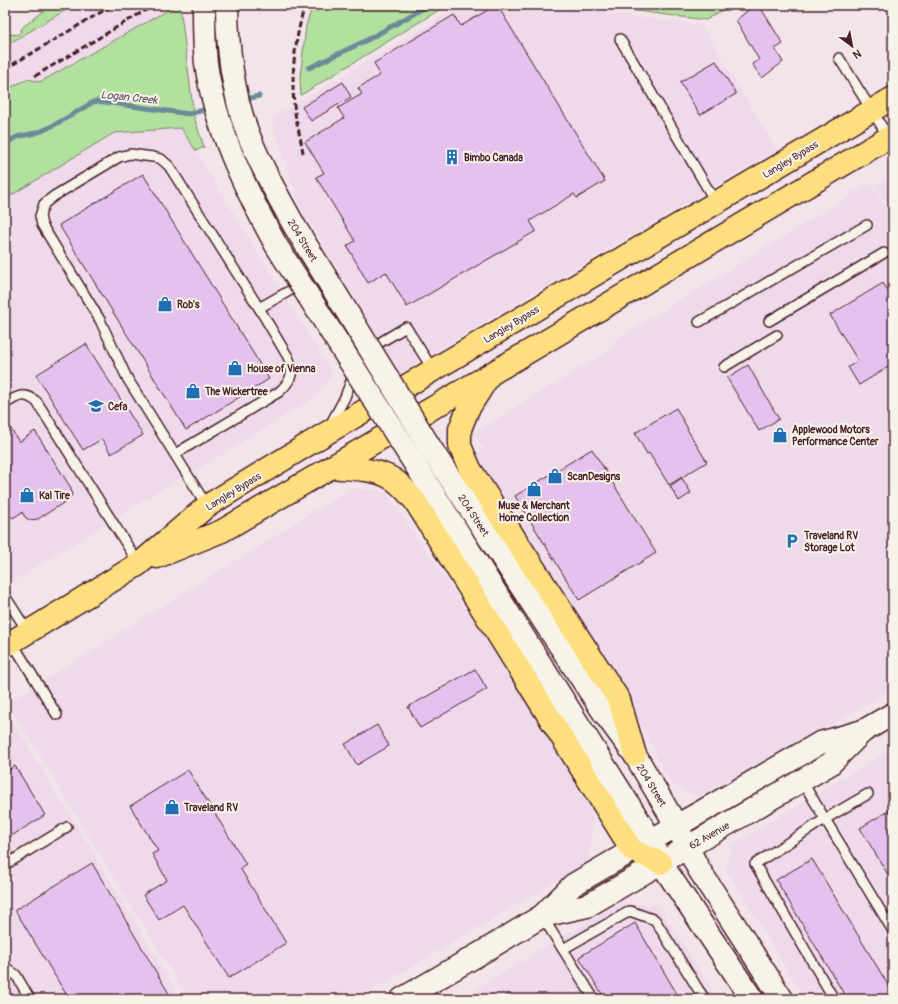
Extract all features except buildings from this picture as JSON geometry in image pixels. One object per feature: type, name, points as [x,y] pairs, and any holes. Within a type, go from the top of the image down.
[{"type":"highway","name":"Langley Bypass","points":[[15,640],[139,564],[207,506],[325,434],[893,98]]},
{"type":"highway","name":"Langley Bypass","points":[[139,564],[222,531],[489,375],[891,136]]},
{"type":"highway","points":[[489,375],[468,409],[460,429],[460,446],[470,469],[619,700],[635,755]]},
{"type":"highway","points":[[331,467],[374,471],[389,476],[403,487],[415,501],[632,850],[661,863]]},
{"type":"main road","name":"204 Street","points":[[204,5],[206,63],[219,117],[228,146],[241,176],[276,245],[424,458],[635,755],[676,825],[701,873],[782,999]]},
{"type":"main road","name":"204 Street","points":[[227,5],[229,48],[239,106],[258,157],[274,189],[424,458],[651,840],[661,863],[747,995]]},
{"type":"main road","name":"62 Avenue","points":[[542,916],[587,906],[688,848],[830,764],[863,732],[893,714]]},
{"type":"main road","name":"62 Avenue","points":[[402,999],[542,916],[573,885],[632,850],[820,743],[863,732]]},
{"type":"lane","points":[[620,39],[716,203]]},
{"type":"lane","points":[[839,58],[872,110],[891,136]]},
{"type":"lane","points":[[175,454],[278,392],[290,380],[292,365],[259,308],[169,166],[161,159],[130,154],[119,157],[54,196],[44,204],[40,216],[42,225],[100,320],[127,378],[207,506]]},
{"type":"lane","points":[[699,322],[867,225]]},
{"type":"lane","points":[[769,322],[884,253]]},
{"type":"lane","points":[[259,308],[314,277],[326,296]]},
{"type":"lane","points":[[325,434],[345,396],[361,354],[406,327],[433,370]]},
{"type":"lane","points":[[349,334],[361,354]]},
{"type":"lane","points":[[724,367],[777,335]]},
{"type":"lane","points":[[5,404],[18,396],[26,396],[37,402],[139,564]]},
{"type":"lane","points":[[5,596],[15,640],[57,715]]},
{"type":"lane","points":[[802,781],[893,931]]},
{"type":"lane","points":[[834,999],[755,864],[825,819],[868,794]]},
{"type":"lane","points":[[5,865],[66,826]]},
{"type":"lane","points":[[563,949],[630,911],[655,920],[705,999]]},
{"type":"lane","points":[[542,916],[594,999]]},
{"type":"lane","points":[[5,967],[16,975],[30,999]]},
{"type":"shaded area","points":[[67,5],[181,5],[5,106],[5,42]]},
{"type":"shaded area","points":[[462,5],[537,5],[702,25],[776,150],[399,373],[300,206],[271,119]]},
{"type":"shaded area","points":[[181,128],[333,374],[318,395],[5,586],[5,199],[114,133]]},
{"type":"shaded area","points":[[893,176],[893,215],[875,186]]},
{"type":"shaded area","name":"Applewood Motors Performance Center","points":[[870,183],[893,219],[893,688],[857,710],[698,797],[671,784],[617,676],[472,457],[484,449],[473,433],[616,347],[613,342]]},
{"type":"shaded area","points":[[352,488],[386,492],[539,717],[594,811],[588,862],[358,999],[188,999],[8,703]]},
{"type":"shaded area","points":[[5,709],[141,931],[181,999],[5,999]]},
{"type":"shaded area","points":[[893,749],[893,999],[805,999],[726,868],[732,845]]},
{"type":"shaded area","points":[[619,903],[658,905],[718,999],[460,999]]},
{"type":"green space","points":[[52,5],[69,5],[71,7],[5,46],[5,38],[12,34],[17,35],[21,32],[21,29],[24,26]]},
{"type":"green space","points":[[177,5],[180,5],[194,117],[204,147],[196,151],[181,128],[114,133],[5,199],[5,90],[28,79],[40,82]]},
{"type":"green space","points":[[313,5],[447,5],[301,95],[300,78],[306,26]]},
{"type":"green space","points":[[590,5],[731,5],[706,20]]},
{"type":"waterway","name":"Logan Creek","points":[[309,68],[369,39],[429,5]]},
{"type":"waterway","name":"Logan Creek","points":[[242,100],[259,96]]},
{"type":"waterway","name":"Logan Creek","points":[[5,146],[18,137],[44,130],[97,101],[189,114],[211,108]]},
{"type":"railway","points":[[5,69],[113,5]]},
{"type":"railway","points":[[35,76],[154,5]]},
{"type":"railway","points":[[303,153],[295,113],[293,72],[296,44],[305,5]]},
{"type":"place","name":"Bimbo Canada","points":[[452,157]]},
{"type":"place","name":"Rob's","points":[[165,304]]},
{"type":"place","name":"House of Vienna","points":[[235,368]]},
{"type":"place","name":"The Wickertree","points":[[193,391]]},
{"type":"place","name":"Cefa","points":[[96,406]]},
{"type":"place","name":"Applewood Motors Performance Center","points":[[780,435]]},
{"type":"place","name":"ScanDesigns","points":[[555,476]]},
{"type":"place","name":"Muse & Merchant Home Collection","points":[[534,489]]},
{"type":"place","name":"Kal Tire","points":[[27,495]]},
{"type":"place","name":"Traveland RV Storage Lot","points":[[792,541]]},
{"type":"place","name":"Traveland RV","points":[[172,807]]}]
